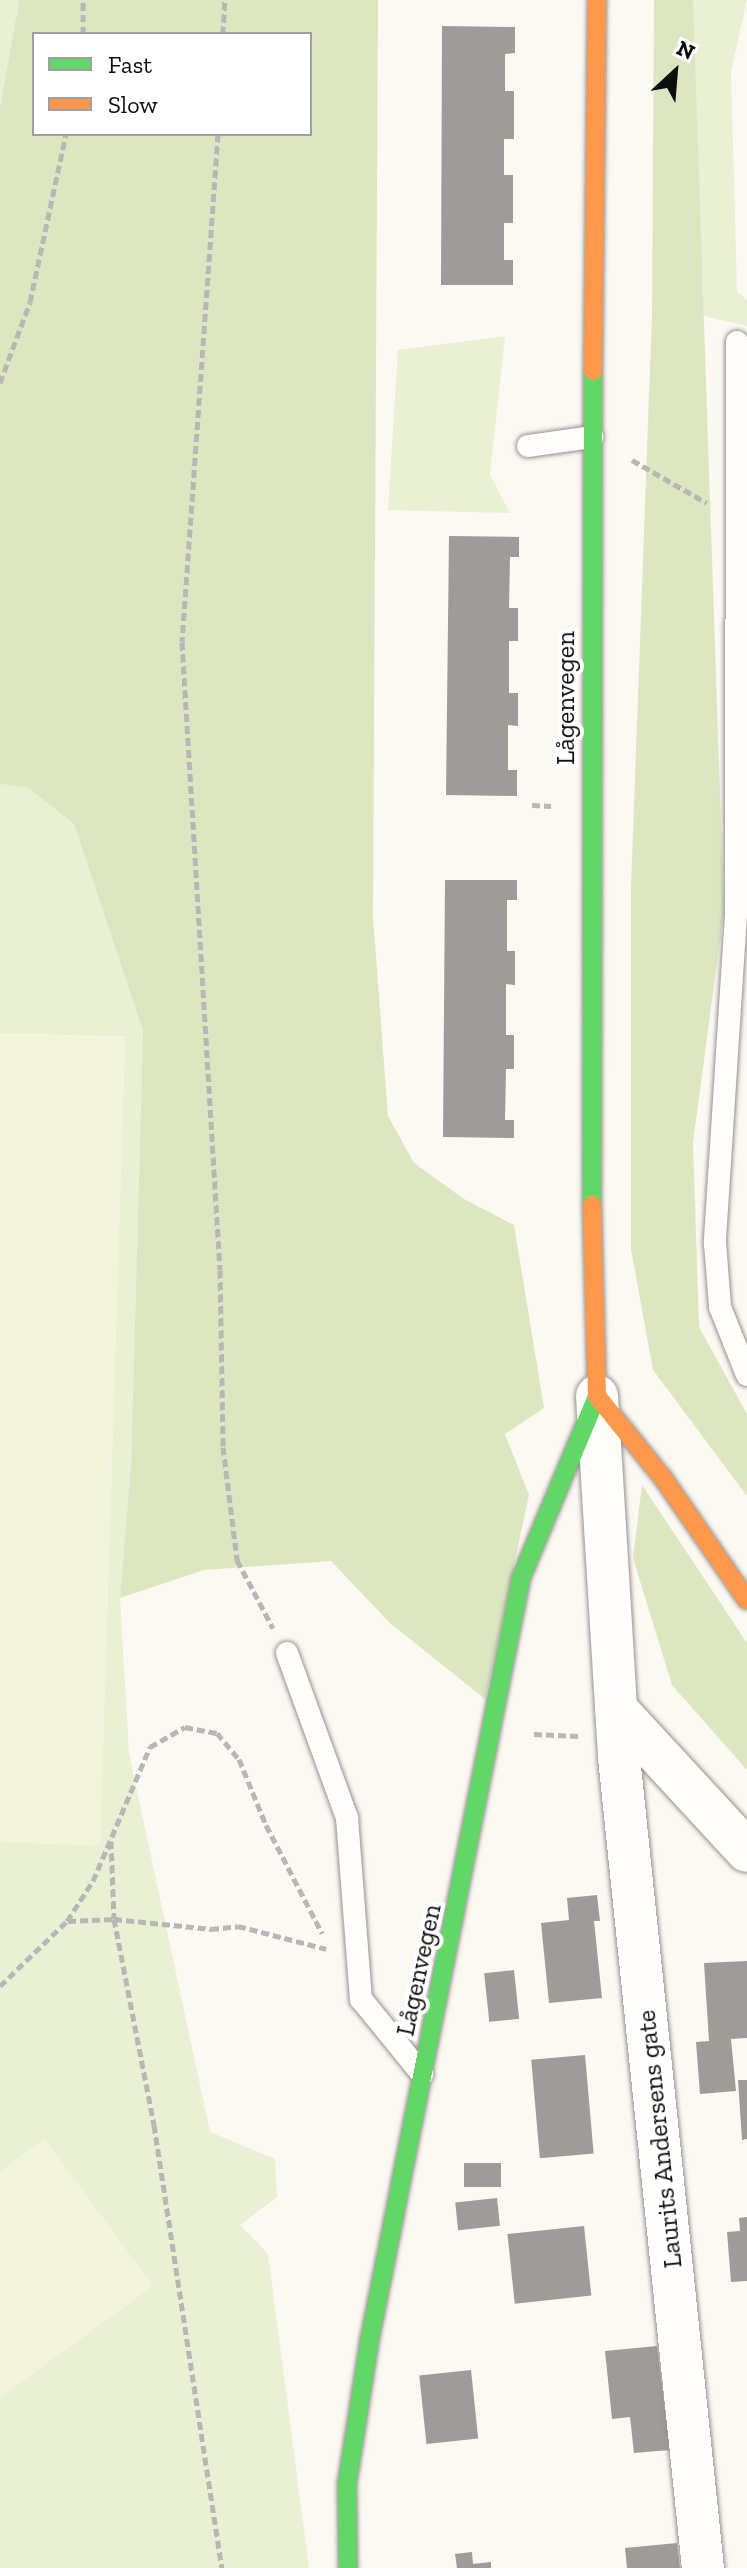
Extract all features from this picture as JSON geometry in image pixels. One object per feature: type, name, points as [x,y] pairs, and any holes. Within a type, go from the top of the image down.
[{"type":"street","name":"Lågenvegen","points":[[348,2568],[349,2468],[521,1578],[597,1396],[592,1259],[592,437],[597,0]]},
{"type":"street","points":[[597,1396],[663,1478],[747,1600]]},
{"type":"street","name":"Laurits Andersens gate","points":[[597,1396],[617,1724],[703,2568]]},
{"type":"street","points":[[617,1724],[747,1851]]},
{"type":"lane","points":[[737,342],[736,914],[715,1243],[720,1307],[747,1375]]},
{"type":"lane","points":[[528,446],[592,437]]},
{"type":"lane","points":[[287,1653],[347,1818],[361,1999],[423,2075]]},
{"type":"path","points":[[83,0],[83,32]]},
{"type":"path","points":[[223,32],[225,0]]},
{"type":"path","points":[[0,383],[30,302],[66,136]]},
{"type":"path","points":[[218,136],[182,642],[219,1254],[223,1447],[237,1560],[287,1653]]},
{"type":"path","points":[[592,437],[736,519]]},
{"type":"path","points":[[494,1725],[547,1737],[617,1724]]},
{"type":"path","points":[[0,1986],[67,1921],[111,1841],[123,1802],[150,1747],[185,1727],[217,1733],[239,1759],[266,1825],[332,1952],[288,1935],[238,1926],[211,1929],[114,1919],[67,1921]]},
{"type":"path","points":[[111,1841],[114,1919],[154,2125],[222,2568]]},
{"type":"green space","points":[[0,0],[19,0],[0,108]]},
{"type":"green space","points":[[19,0],[378,0],[373,917],[388,1116],[414,1163],[464,1199],[514,1225],[544,1408],[505,1434],[529,1495],[485,1699],[390,1623],[331,1561],[204,1570],[120,1598],[131,1464],[143,1031],[74,824],[28,788],[0,784],[0,108]]},
{"type":"green space","points":[[654,0],[693,0],[724,911],[693,1142],[699,1327],[747,1414],[747,1496],[653,1370],[631,1249],[631,887],[652,315]]},
{"type":"green space","points":[[677,0],[747,0],[731,72],[737,292],[747,300],[747,326],[673,309]]},
{"type":"green space","points":[[505,336],[490,475],[510,513],[388,510],[398,350]]},
{"type":"green space","points":[[0,784],[28,788],[74,824],[143,1031],[131,1464],[120,1598],[129,1754],[210,2132],[275,2159],[277,2197],[240,2225],[268,2254],[309,2568],[0,2568],[0,1842],[100,1845],[125,1037],[0,1033]]},
{"type":"green space","points":[[0,1033],[125,1038],[100,1846],[0,1842]]},
{"type":"green space","points":[[642,1485],[747,1643],[747,1770],[672,1685],[633,1558]]},
{"type":"green space","points":[[45,2139],[153,2286],[0,2398],[0,2171]]},
{"type":"building","points":[[442,26],[515,27],[515,53],[505,54],[505,91],[514,91],[514,139],[504,139],[504,175],[513,175],[513,223],[504,223],[504,260],[513,260],[513,285],[441,285]]},
{"type":"building","points":[[449,536],[519,537],[519,557],[510,557],[509,608],[518,608],[518,641],[509,641],[509,693],[518,693],[518,726],[508,725],[508,770],[517,770],[517,796],[446,795]]},
{"type":"building","points":[[445,880],[517,880],[517,900],[507,900],[507,951],[515,951],[515,985],[506,984],[506,1035],[514,1035],[514,1069],[506,1069],[505,1120],[514,1120],[514,1138],[443,1137]]},
{"type":"building","points":[[597,1895],[600,1921],[594,1921],[602,1998],[549,2003],[541,1923],[569,1920],[567,1898]]},
{"type":"building","points":[[747,1961],[747,2038],[731,2039],[736,2091],[700,2094],[696,2042],[709,2041],[704,1963]]},
{"type":"building","points":[[514,1970],[519,2019],[489,2022],[484,1973]]},
{"type":"building","points":[[585,2055],[594,2154],[540,2158],[531,2060]]},
{"type":"building","points":[[738,2080],[747,2080],[747,2139],[742,2140]]},
{"type":"building","points":[[464,2163],[501,2163],[501,2187],[464,2187]]},
{"type":"building","points":[[497,2198],[500,2226],[458,2230],[455,2202]]},
{"type":"building","points":[[747,2217],[747,2281],[731,2282],[727,2232],[740,2231],[739,2218]]},
{"type":"building","points":[[584,2226],[591,2296],[515,2304],[507,2234]]},
{"type":"building","points":[[657,2346],[670,2450],[634,2453],[630,2417],[612,2419],[605,2351]]},
{"type":"building","points":[[471,2370],[478,2439],[426,2444],[419,2375]]},
{"type":"building","points":[[677,2543],[680,2568],[627,2568],[625,2548]]},
{"type":"building","points":[[472,2552],[473,2564],[491,2562],[491,2568],[457,2568],[455,2554]]},
{"type":"traffic: fast","points":[[592,1205],[593,371]]},
{"type":"traffic: fast","points":[[348,2568],[347,2484],[369,2343],[521,1578],[597,1396]]},
{"type":"traffic: slow","points":[[593,371],[597,0]]},
{"type":"traffic: slow","points":[[592,1205],[597,1396],[663,1478],[747,1600]]}]
